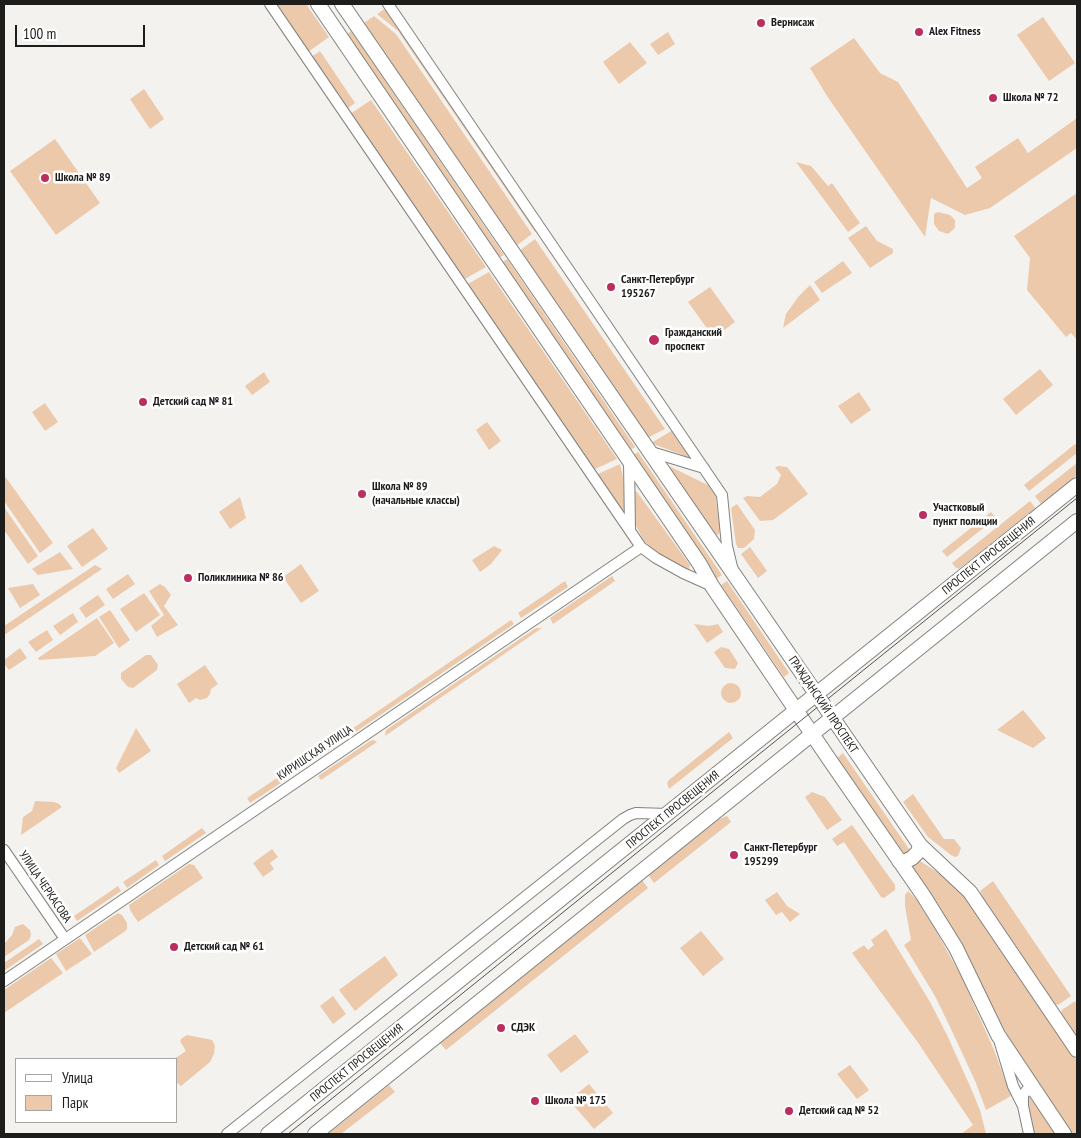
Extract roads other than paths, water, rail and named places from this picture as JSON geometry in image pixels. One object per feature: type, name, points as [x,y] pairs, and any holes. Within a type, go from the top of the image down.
[{"type":"main road","name":"ГРАЖДАНСКИЙ ПРОСПЕКТ","points":[[318,4],[699,563],[712,586],[796,711],[923,895],[956,948],[998,1035],[1064,1134]]},
{"type":"main road","name":"ГРАЖДАНСКИЙ ПРОСПЕКТ","points":[[342,4],[717,551],[733,570],[816,695],[920,845],[970,892],[1077,1050]]},
{"type":"main road","name":"ПРОСПЕКТ ПРОСВЕЩЕНИЯ","points":[[268,1134],[1077,485]]},
{"type":"main road","points":[[315,1134],[1077,521]]},
{"type":"main road","points":[[899,861],[906,861],[912,858],[918,852],[920,845]]},
{"type":"street","points":[[270,4],[641,548],[683,573],[712,586]]},
{"type":"street","points":[[388,4],[722,495],[727,546],[733,570]]},
{"type":"street","points":[[648,451],[704,468]]},
{"type":"street","points":[[629,461],[630,530]]},
{"type":"street","name":"КИРИШСКАЯ УЛИЦА","points":[[4,981],[641,548]]},
{"type":"street","points":[[227,1134],[623,819],[636,813],[668,814]]},
{"type":"street","name":"УЛИЦА ЧЕРКАСОВА","points":[[4,850],[65,939]]},
{"type":"street","points":[[998,1035],[1013,1086],[1023,1106]]},
{"type":"street","points":[[1028,1134],[1023,1094],[1026,1090],[1034,1090]]},
{"type":"tram line","points":[[288,1134],[1077,498]]},
{"type":"place","name":"Вернисаж","points":[[761,23]]},
{"type":"place","name":"Alex Fitness","points":[[919,32]]},
{"type":"place","name":"Школа № 72","points":[[993,98]]},
{"type":"place","name":"Школа № 89","points":[[45,178]]},
{"type":"place","name":"Санкт-Петербург 195267","points":[[611,287]]},
{"type":"place","name":"Гражданский проспект","points":[[654,340]]},
{"type":"place","name":"Детский сад № 81","points":[[143,402]]},
{"type":"place","name":"Школа № 89 (начальные классы)","points":[[362,494]]},
{"type":"place","name":"Участковый пункт полиции","points":[[923,515]]},
{"type":"place","name":"Поликлиника № 86","points":[[188,578]]},
{"type":"place","name":"Санкт-Петербург 195299","points":[[734,855]]},
{"type":"place","name":"Детский сад № 61","points":[[174,947]]},
{"type":"place","name":"СДЭК","points":[[501,1028]]},
{"type":"place","name":"Школа № 175","points":[[535,1101]]},
{"type":"place","name":"Детский сад № 52","points":[[789,1111]]}]
